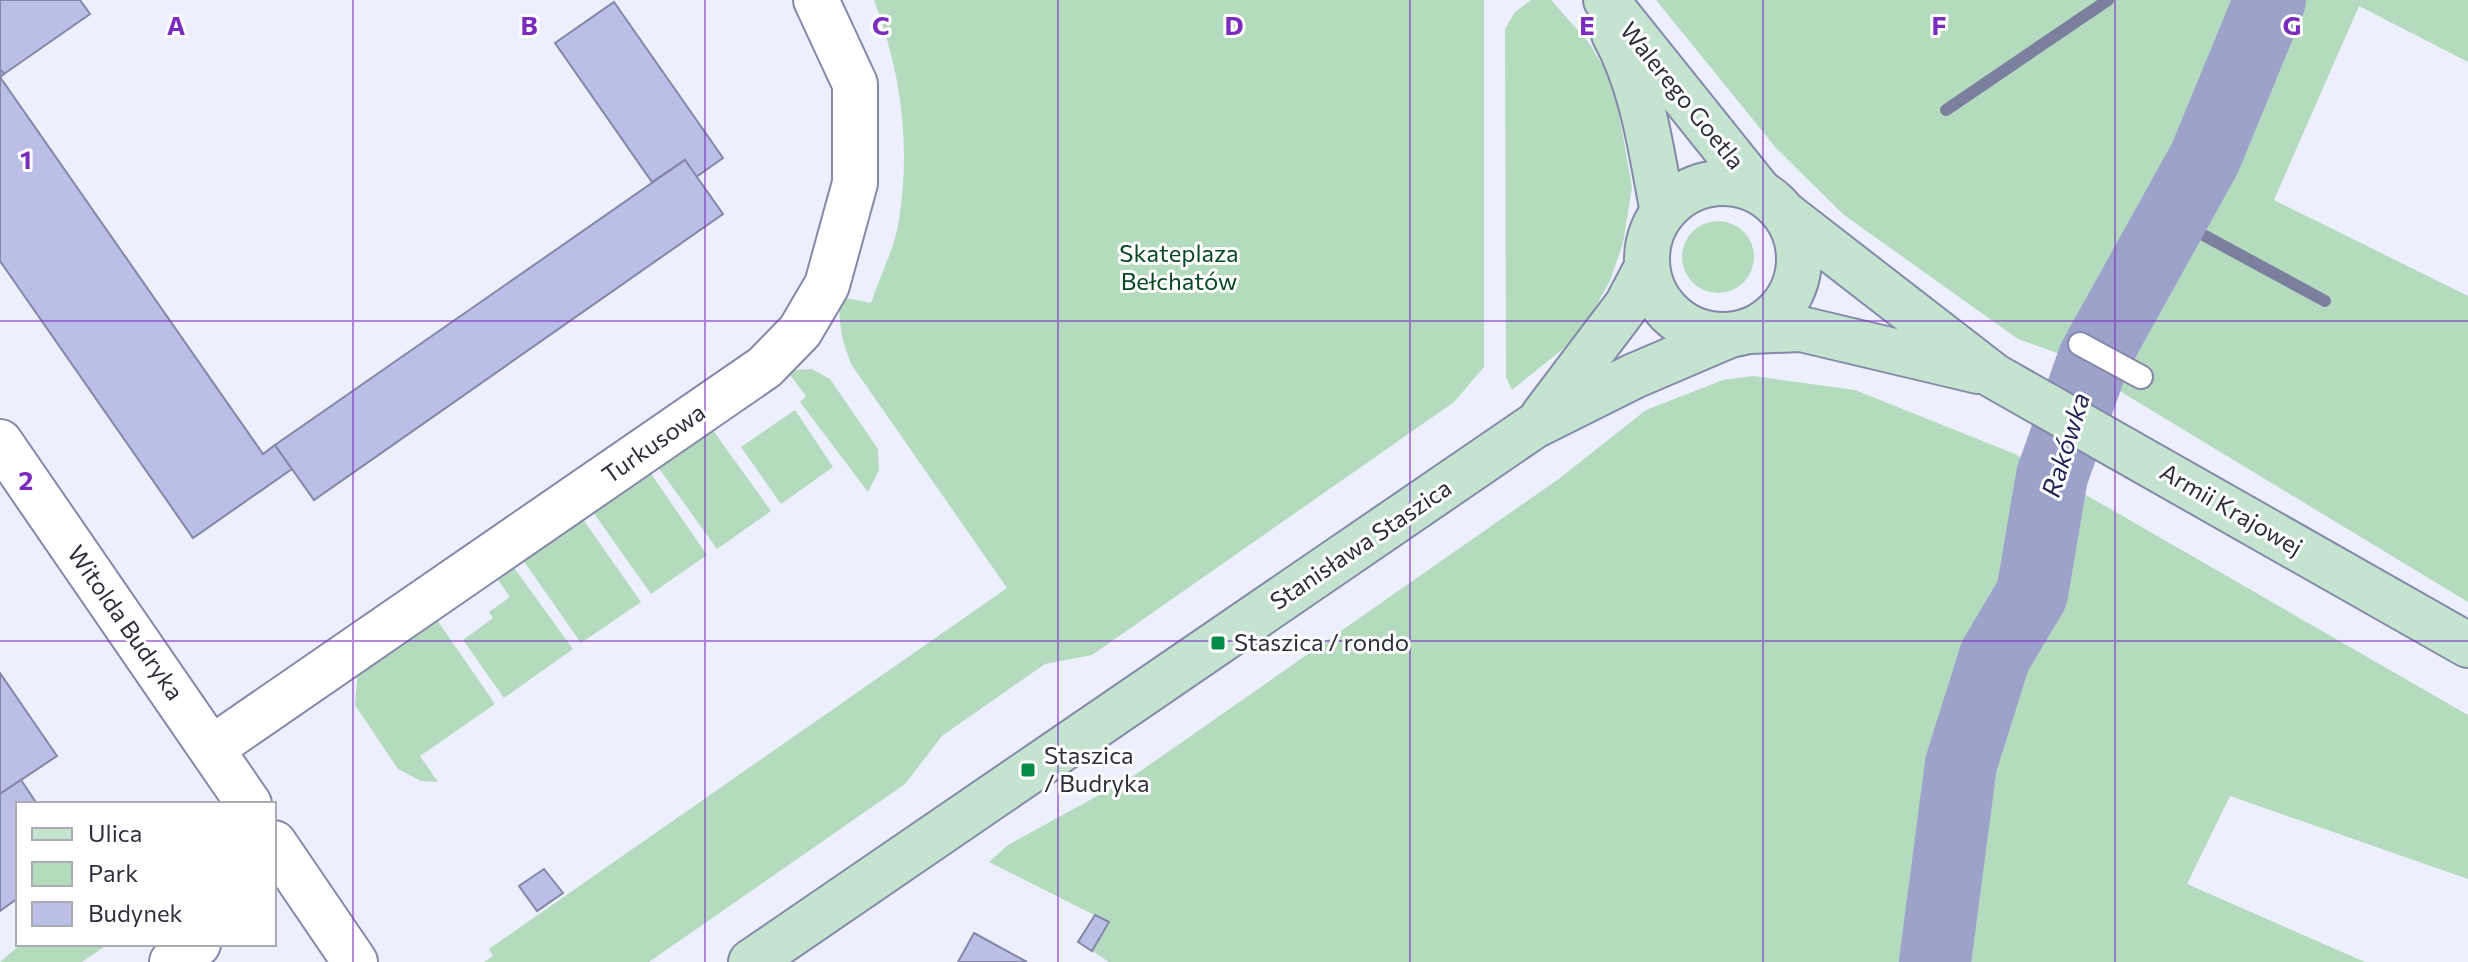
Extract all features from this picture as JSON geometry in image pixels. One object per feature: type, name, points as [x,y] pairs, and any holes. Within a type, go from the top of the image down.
[{"type":"street","name":"Turkusowa","points":[[212,748],[765,367],[800,331],[827,285],[855,183],[855,84],[816,0]]},
{"type":"street","name":"Walerego Goetla","points":[[1595,0],[1626,57],[1642,107],[1663,212]]},
{"type":"street","name":"Walerego Goetla","points":[[1606,0],[1773,203]]},
{"type":"street","points":[[1721,182],[1773,203],[1799,252],[1793,291],[1775,315],[1740,333],[1706,334],[1685,325],[1667,310],[1654,290],[1647,267],[1650,239],[1663,212],[1679,197],[1699,186],[1721,182]]},
{"type":"street","name":"Armii Krajowej","points":[[1773,203],[1994,376],[2468,645]]},
{"type":"street","name":"Stanisława Staszica","points":[[1534,426],[1596,349],[1627,305],[1647,267]]},
{"type":"street","name":"Armii Krajowej","points":[[1740,333],[1801,329],[1994,376]]},
{"type":"street","name":"Stanisława Staszica","points":[[751,962],[1534,426],[1634,376],[1740,333]]},
{"type":"street","name":"Witolda Budryka","points":[[0,442],[248,802]]},
{"type":"street","points":[[281,870],[355,962]]},
{"type":"street","points":[[172,962],[195,946]]},
{"type":"lane","points":[[2080,344],[2141,377]]},
{"type":"green space","name":"Skateplaza Bełchatów","points":[[874,0],[1484,0],[1484,367],[1454,402],[1092,655],[1045,664],[942,736],[905,784],[649,962],[484,962],[493,956],[489,949],[1007,588],[851,364],[843,339],[841,297],[871,303],[894,241],[902,191],[901,108],[891,54]]},
{"type":"green space","points":[[1531,0],[1551,0],[1590,44],[1614,85],[1632,187],[1623,243],[1610,281],[1587,322],[1563,349],[1512,390],[1506,377],[1505,29],[1515,12]]},
{"type":"green space","points":[[1656,0],[2468,0],[2468,62],[2359,6],[2274,200],[2468,296],[2468,602],[2057,353],[2018,339],[1844,215],[1776,148]]},
{"type":"green space","points":[[1718,221],[1738,227],[1748,237],[1754,257],[1748,277],[1738,287],[1718,293],[1698,287],[1688,277],[1682,257],[1688,237],[1698,227]]},
{"type":"green space","points":[[812,369],[830,379],[878,449],[879,470],[868,492],[800,402],[806,396],[790,375],[795,370]]},
{"type":"green space","points":[[1753,376],[1855,390],[2015,454],[2468,715],[2468,879],[2230,796],[2187,884],[2365,962],[1109,962],[1092,951],[1108,922],[989,862],[1008,845],[1132,777],[1560,478],[1646,410],[1723,380]]},
{"type":"green space","points":[[795,410],[833,467],[781,504],[741,447]]},
{"type":"green space","points":[[712,429],[771,511],[717,549],[658,467]]},
{"type":"green space","points":[[649,471],[707,555],[651,594],[593,512]]},
{"type":"green space","points":[[582,518],[641,602],[581,643],[523,560]]},
{"type":"green space","points":[[512,565],[573,649],[504,698],[463,640],[493,618],[489,612],[510,597],[496,577]]},
{"type":"green space","points":[[435,617],[495,704],[420,756],[438,782],[421,781],[398,769],[355,705],[358,669]]},
{"type":"green space","points":[[19,946],[105,946],[82,962],[0,962]]},
{"type":"building","points":[[0,0],[80,0],[90,14],[4,74],[0,69]]},
{"type":"building","points":[[614,2],[723,158],[696,177],[685,160],[652,182],[555,43]]},
{"type":"building","points":[[0,77],[263,454],[275,445],[292,469],[193,538],[0,261]]},
{"type":"building","points":[[685,160],[723,214],[314,500],[275,445]]},
{"type":"building","points":[[0,673],[57,756],[0,794]]},
{"type":"building","points":[[21,780],[36,802],[16,802],[16,899],[0,911],[0,794]]},
{"type":"building","points":[[544,869],[563,893],[537,911],[519,886]]},
{"type":"building","points":[[1095,915],[1109,922],[1092,951],[1078,942]]},
{"type":"building","points":[[974,933],[1027,962],[958,962]]},
{"type":"waterway","points":[[1946,110],[2108,0]]},
{"type":"waterway","name":"Rakówka","points":[[1935,962],[1961,764],[1995,656],[2032,594],[2052,476],[2094,358],[2205,158],[2270,0]]},
{"type":"waterway","points":[[2172,218],[2325,301]]},
{"type":"place","name":"Staszica / rondo","points":[[1218,643]]},
{"type":"place","name":"Staszica / Budryka","points":[[1028,770]]}]
